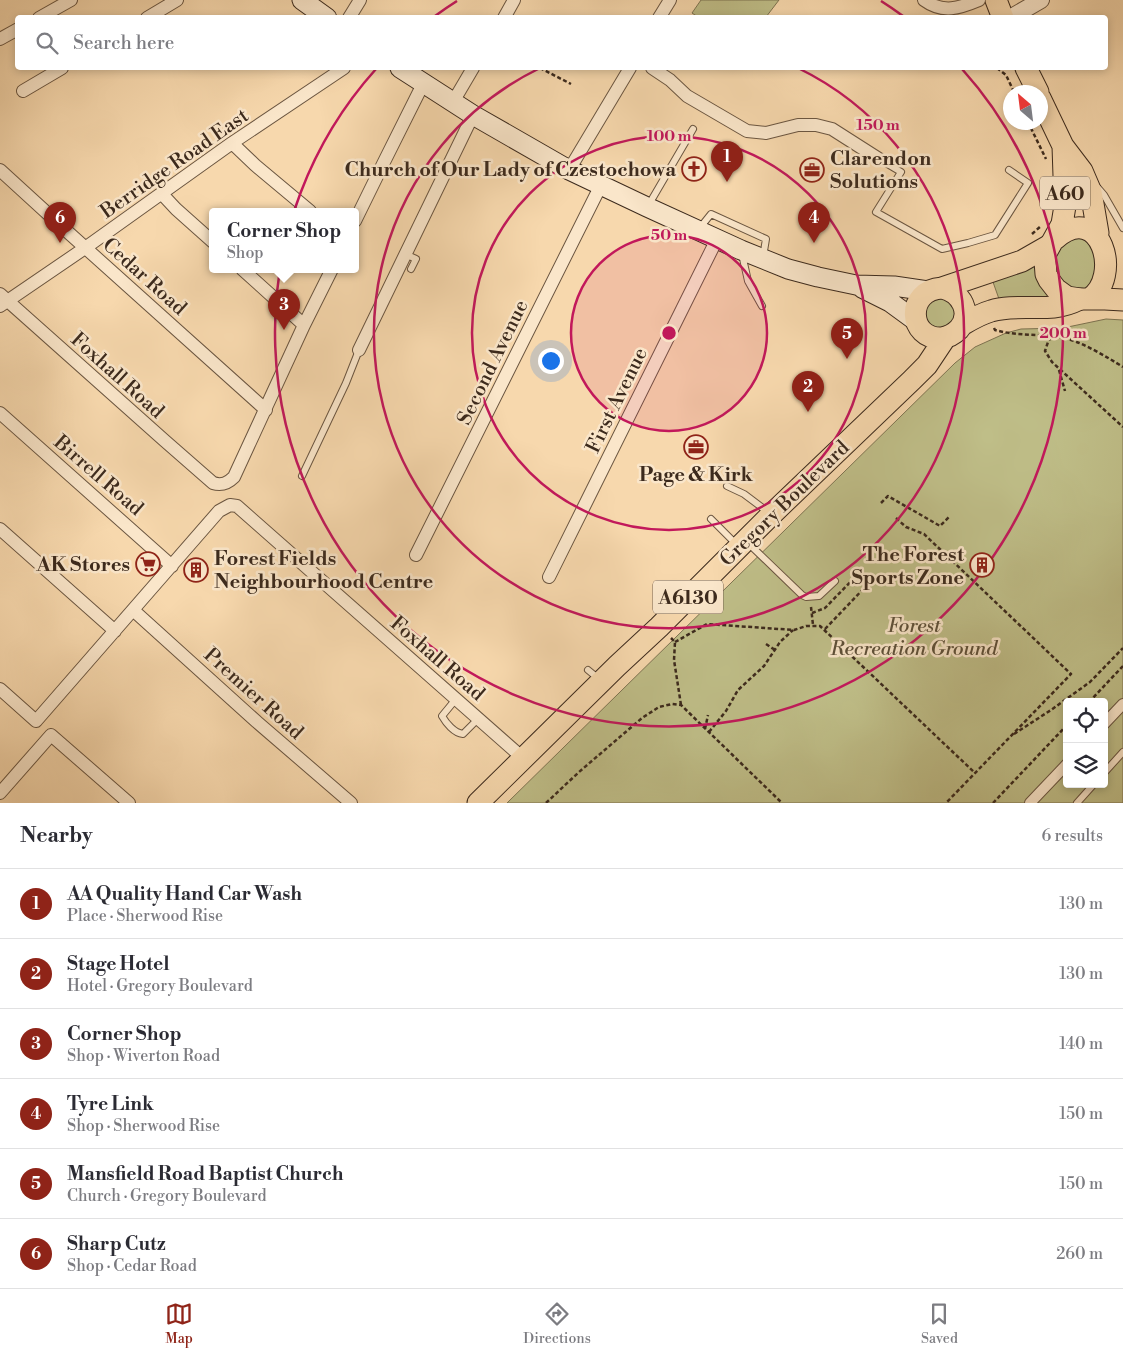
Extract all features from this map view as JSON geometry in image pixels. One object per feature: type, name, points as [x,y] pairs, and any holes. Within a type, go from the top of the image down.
[{"type":"main road","points":[[302,0],[323,15]]},
{"type":"main road","points":[[996,0],[1002,15]]},
{"type":"main road","points":[[403,70],[473,115],[569,170],[762,259],[788,269],[856,285],[949,290],[955,293],[964,304],[965,318],[962,325]]},
{"type":"main road","points":[[1027,70],[1034,85]]},
{"type":"main road","name":"A60","points":[[1048,115],[1063,146],[1082,171],[1113,238]]},
{"type":"main road","name":"A60","points":[[1049,236],[1062,224],[1065,206],[1063,146]]},
{"type":"main road","points":[[935,290],[1022,261],[1049,236],[1075,228],[1088,228],[1113,238],[1116,263],[1111,283],[1102,292],[1085,299]]},
{"type":"main road","points":[[1049,236],[1045,261],[1046,274],[1060,293],[1072,298],[1123,300]]},
{"type":"main road","points":[[856,285],[890,302],[930,336],[945,338]]},
{"type":"main road","name":"Gregory Boulevard","points":[[899,393],[911,368],[920,326],[915,314],[919,300],[935,290]]},
{"type":"main road","name":"Gregory Boulevard","points":[[478,803],[524,759],[595,676],[659,627],[771,515],[899,393],[926,365],[945,338],[980,314],[995,316],[1054,307],[1085,299]]},
{"type":"street","points":[[44,15],[71,0]]},
{"type":"street","points":[[152,15],[177,0]]},
{"type":"street","points":[[351,15],[360,0]]},
{"type":"street","points":[[506,15],[514,0]]},
{"type":"street","points":[[662,15],[670,0]]},
{"type":"street","points":[[924,0],[942,9],[963,6],[979,0]]},
{"type":"street","points":[[1015,15],[1041,0]]},
{"type":"street","points":[[0,39],[15,31]]},
{"type":"street","points":[[23,91],[59,70]]},
{"type":"street","name":"Berridge Road East","points":[[2,300],[85,248],[232,143],[341,70]]},
{"type":"street","points":[[452,102],[473,70]]},
{"type":"street","points":[[569,170],[629,70]]},
{"type":"street","points":[[655,70],[670,80],[687,96],[747,131],[766,133],[798,125],[816,125],[832,129],[879,158]]},
{"type":"street","points":[[359,213],[424,82]]},
{"type":"street","points":[[359,350],[473,115]]},
{"type":"street","points":[[232,143],[306,208]]},
{"type":"street","name":"Cedar Road","points":[[0,170],[266,410]]},
{"type":"street","name":"Second Avenue","points":[[416,555],[601,185]]},
{"type":"street","points":[[162,194],[209,238]]},
{"type":"street","name":"First Avenue","points":[[549,577],[717,239]]},
{"type":"street","points":[[246,273],[304,325]]},
{"type":"street","points":[[266,410],[304,325],[330,273]]},
{"type":"street","name":"Foxhall Road","points":[[2,300],[214,483],[219,485],[229,482],[234,477],[266,410]]},
{"type":"street","name":"Birrell Road","points":[[0,413],[172,566]]},
{"type":"street","name":"Foxhall Road","points":[[172,566],[220,512],[230,505],[237,506],[524,759]]},
{"type":"street","points":[[0,529],[115,631]]},
{"type":"street","points":[[0,689],[36,721],[172,566]]},
{"type":"street","name":"Premier Road","points":[[134,610],[257,722],[351,803]]},
{"type":"street","points":[[1108,720],[1123,704]]},
{"type":"street","points":[[0,793],[51,735],[129,803]]},
{"type":"street","points":[[1030,803],[1063,768]]},
{"type":"lane","points":[[647,207],[693,129]]},
{"type":"lane","points":[[879,158],[901,172],[876,212],[942,249],[995,235],[1028,182],[1009,170]]},
{"type":"lane","points":[[699,230],[711,214],[766,239],[762,259]]},
{"type":"lane","points":[[741,250],[748,281],[762,306]]},
{"type":"lane","points":[[405,254],[416,259],[412,269]]},
{"type":"lane","points":[[302,476],[346,383],[359,350]]},
{"type":"lane","points":[[727,486],[744,494],[771,515]]},
{"type":"lane","points":[[711,519],[802,595],[806,597],[819,596],[835,581]]},
{"type":"lane","points":[[456,699],[442,716],[458,733],[463,734],[478,719]]},
{"type":"lane","points":[[1108,769],[1123,752]]},
{"type":"lane","points":[[1077,803],[1090,788]]},
{"type":"path","points":[[544,70],[571,84]]},
{"type":"path","points":[[1000,70],[1006,75],[1010,85]]},
{"type":"path","points":[[1032,130],[1047,160]]},
{"type":"path","points":[[1029,237],[1049,236]]},
{"type":"path","points":[[995,316],[995,330],[1074,341],[1123,367]]},
{"type":"path","points":[[1051,337],[1045,351],[1052,362],[1123,427]]},
{"type":"path","points":[[1058,369],[1065,391]]},
{"type":"path","points":[[881,503],[888,496],[940,526],[949,517]]},
{"type":"path","points":[[896,518],[906,527],[924,534],[1071,674],[946,803]]},
{"type":"path","points":[[812,614],[825,608],[861,571]]},
{"type":"path","points":[[824,629],[870,582]]},
{"type":"path","points":[[810,597],[813,625]]},
{"type":"path","points":[[782,803],[681,705],[674,660],[675,642],[707,624],[794,630]]},
{"type":"path","points":[[708,732],[726,711],[738,690],[764,666],[780,642],[794,630],[806,626],[820,626],[975,773]]},
{"type":"path","points":[[766,644],[775,650]]},
{"type":"path","points":[[1007,739],[1090,682],[1123,648]]},
{"type":"path","points":[[1093,698],[1123,666]]},
{"type":"path","points":[[546,803],[578,772],[642,718],[659,707],[672,704],[681,705]]},
{"type":"path","points":[[706,729],[708,714]]},
{"type":"path","points":[[993,803],[1063,729]]},
{"type":"green space","points":[[701,0],[779,0],[768,15],[695,15],[692,13]]},
{"type":"green space","points":[[1078,235],[1099,243],[1092,289],[1075,291],[1059,283],[1053,255],[1057,246]]},
{"type":"green space","points":[[1035,265],[1051,297],[999,299],[993,282]]},
{"type":"green space","points":[[934,296],[951,300],[956,316],[949,326],[939,329],[925,321],[925,304]]},
{"type":"green space","name":"Forest Recreation Ground","points":[[1106,319],[1123,320],[1123,803],[507,803],[955,363],[975,347],[1006,333],[1021,329],[1063,328]]},
{"type":"place","name":"Church of Our Lady of Czestochowa","points":[[694,169]]},
{"type":"place","name":"Clarendon Solutions","points":[[812,170]]},
{"type":"place","name":"AA Quality Hand Car Wash","points":[[727,182]]},
{"type":"place","name":"Sharp Cutz","points":[[60,243]]},
{"type":"place","name":"Tyre Link","points":[[814,243]]},
{"type":"place","name":"Corner Shop","points":[[284,330]]},
{"type":"place","name":"Mansfield Road Baptist Church","points":[[847,359]]},
{"type":"place","name":"Stage Hotel","points":[[808,412]]},
{"type":"place","name":"Page & Kirk","points":[[696,447]]},
{"type":"place","name":"AK Stores","points":[[148,564]]},
{"type":"place","name":"The Forest Sports Zone","points":[[982,565]]},
{"type":"place","name":"Forest Fields Neighbourhood Centre","points":[[196,570]]}]
